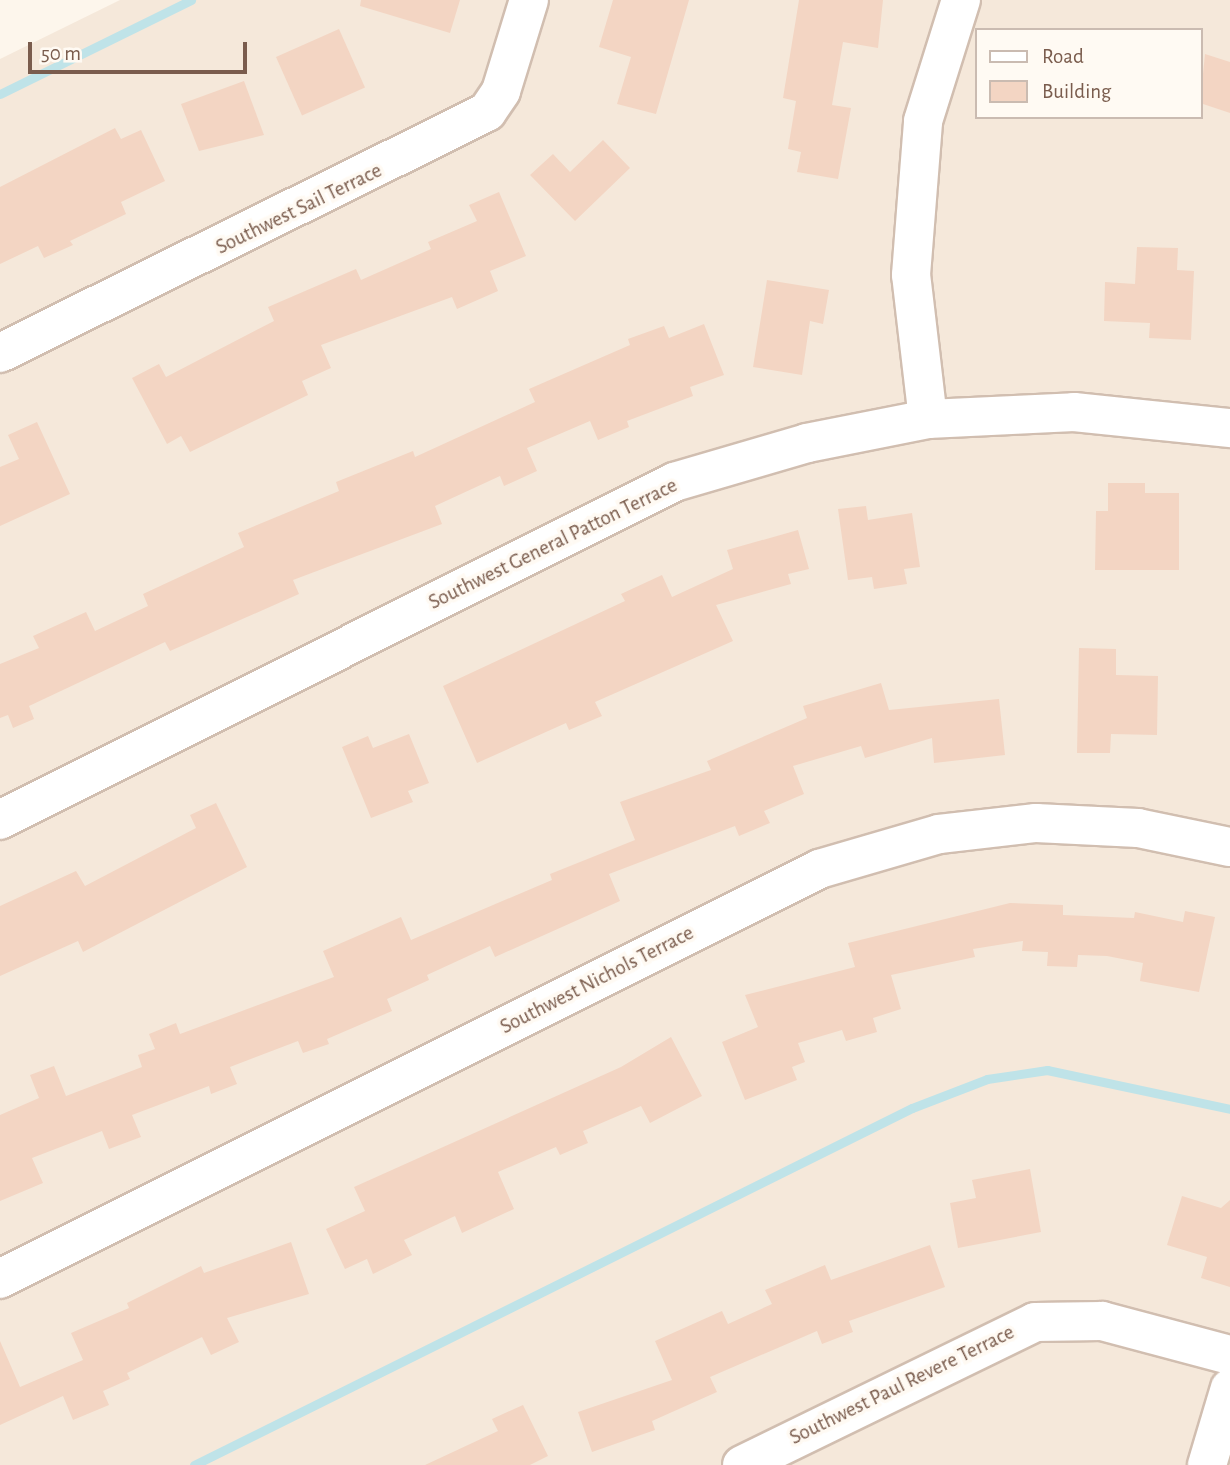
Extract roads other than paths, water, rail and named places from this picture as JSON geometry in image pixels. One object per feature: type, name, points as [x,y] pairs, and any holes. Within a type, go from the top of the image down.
[{"type":"street","name":"Southwest Sail Terrace","points":[[0,353],[487,112],[501,90],[529,0]]},
{"type":"street","points":[[928,419],[911,275],[923,121],[961,0]]},
{"type":"street","name":"Southwest General Patton Terrace","points":[[0,820],[674,482],[807,443],[928,419],[1074,412],[1230,428]]},
{"type":"street","name":"Southwest Nichols Terrace","points":[[0,1279],[830,865],[939,834],[1036,823],[1138,828],[1230,847]]},
{"type":"street","name":"Southwest Paul Revere Terrace","points":[[742,1465],[1035,1322],[1102,1321],[1230,1355]]},
{"type":"street","points":[[1207,1465],[1230,1388]]},
{"type":"waterway","points":[[0,94],[191,0]]},
{"type":"waterway","points":[[194,1465],[912,1108],[987,1079],[1047,1070],[1230,1109]]}]
